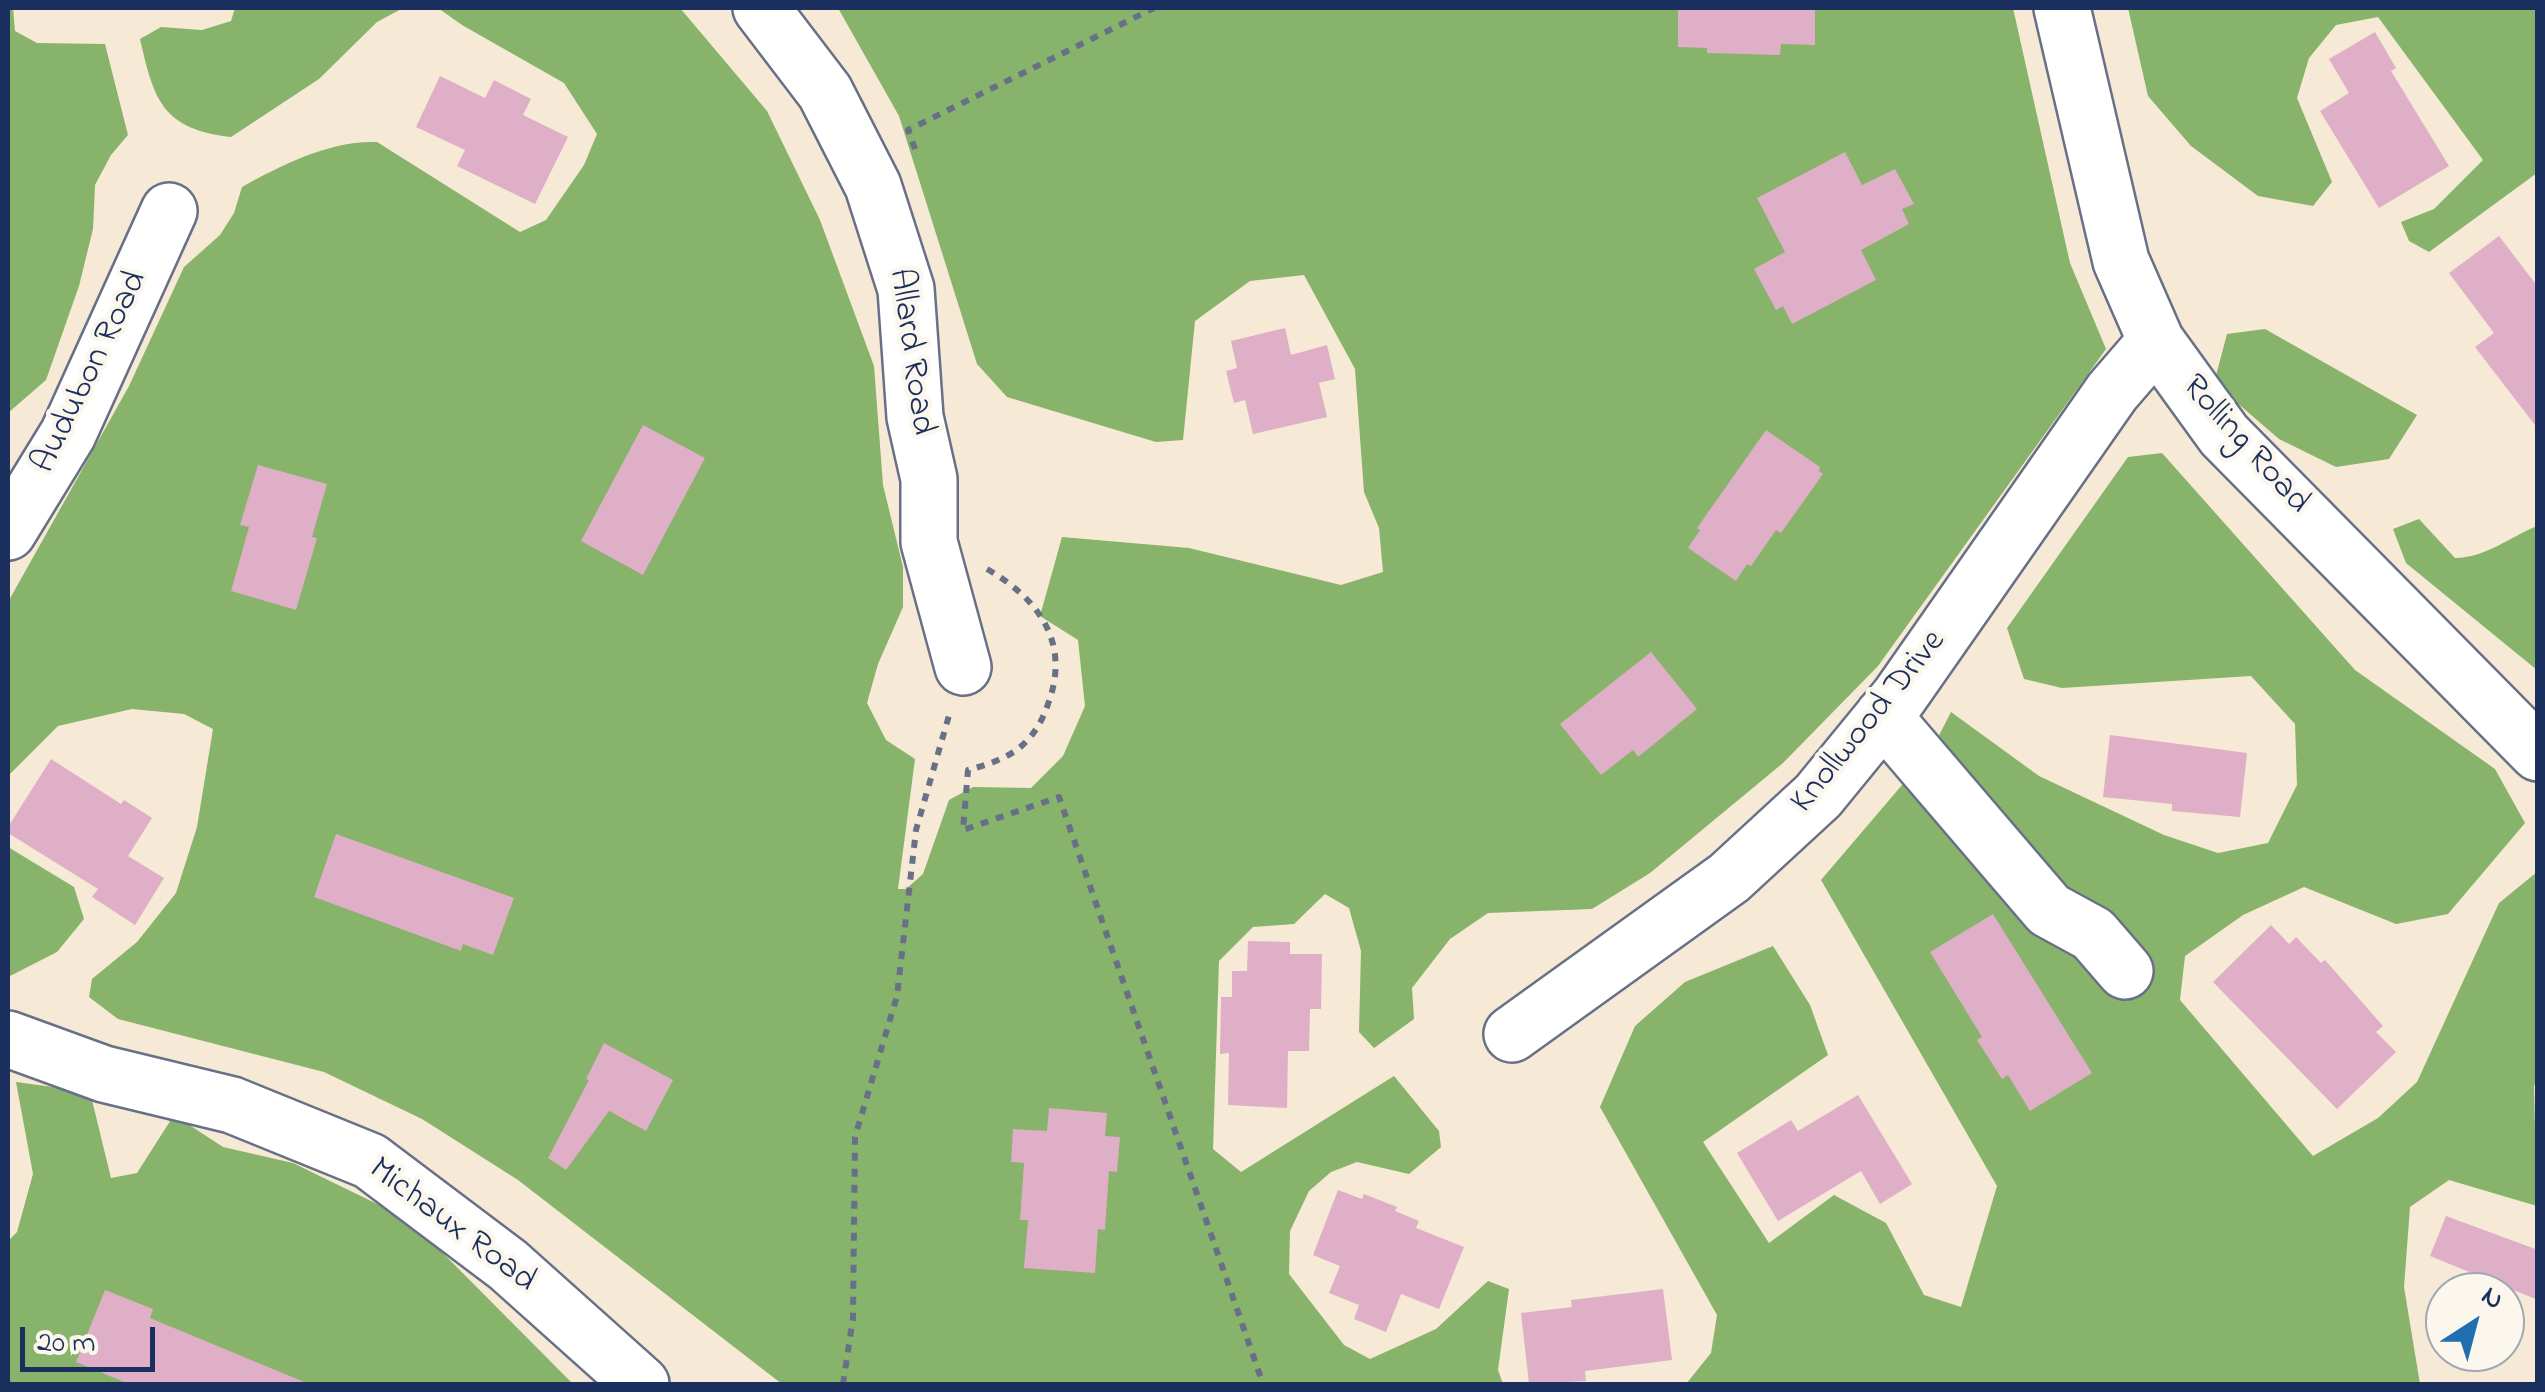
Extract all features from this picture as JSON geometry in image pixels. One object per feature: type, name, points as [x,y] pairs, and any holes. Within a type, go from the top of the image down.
[{"type":"street","name":"Allard Road","points":[[761,8],[825,92],[874,186],[906,289],[915,417],[929,479],[929,542],[963,667]]},
{"type":"street","name":"Rolling Road","points":[[2062,8],[2121,261],[2156,341],[2224,435],[2538,753]]},
{"type":"street","name":"Audubon Road","points":[[8,532],[68,434],[169,211]]},
{"type":"street","name":"Knollwood Drive","points":[[1512,1034],[1729,878],[1818,796],[1883,716],[2112,392],[2156,341]]},
{"type":"street","points":[[1883,716],[2050,910],[2093,934],[2125,972]]},
{"type":"street","name":"Michaux Road","points":[[8,1039],[104,1074],[232,1106],[370,1161],[508,1266],[641,1384]]},
{"type":"path","points":[[921,168],[908,130],[1154,8]]},
{"type":"path","points":[[976,558],[1035,605],[1051,637],[1057,670],[1041,724],[1020,747],[996,762],[968,770],[963,830],[1058,797],[1263,1384]]},
{"type":"path","points":[[843,1384],[852,1318],[855,1137],[897,996],[916,830],[963,667]]},
{"type":"green space","points":[[8,8],[13,8],[15,31],[37,43],[105,44],[128,135],[111,155],[95,185],[93,229],[79,286],[46,380],[8,413]]},
{"type":"green space","points":[[235,8],[403,8],[377,22],[319,79],[231,137],[190,127],[165,108],[150,79],[140,39],[161,27],[202,30],[231,21]]},
{"type":"green space","points":[[438,8],[680,8],[767,111],[820,220],[874,366],[883,485],[903,567],[903,607],[878,664],[867,703],[886,740],[915,759],[898,889],[906,889],[923,874],[949,800],[973,787],[1031,788],[1063,756],[1085,706],[1078,640],[1040,616],[1062,537],[1189,548],[1341,585],[1383,572],[1379,528],[1364,492],[1355,369],[1304,275],[1250,281],[1195,321],[1183,440],[1156,442],[1007,397],[977,364],[899,116],[838,8],[2013,8],[2070,263],[2106,349],[1878,666],[1783,763],[1650,873],[1592,909],[1488,913],[1450,939],[1412,988],[1414,1019],[1374,1048],[1359,1032],[1361,951],[1349,908],[1325,894],[1294,924],[1253,927],[1219,961],[1213,1149],[1241,1172],[1394,1076],[1439,1131],[1441,1147],[1409,1174],[1357,1162],[1331,1172],[1309,1191],[1290,1231],[1289,1274],[1344,1345],[1370,1359],[1436,1329],[1488,1281],[1509,1289],[1498,1370],[1503,1384],[782,1384],[518,1180],[422,1119],[324,1072],[118,1019],[89,997],[92,979],[137,942],[176,893],[197,827],[213,729],[184,714],[132,709],[58,726],[8,776],[8,602],[129,386],[184,267],[220,235],[234,213],[242,187],[324,150],[377,142],[520,232],[546,220],[584,165],[597,134],[564,83]]},
{"type":"green space","points":[[2128,8],[2537,8],[2537,173],[2429,252],[2409,241],[2401,222],[2434,209],[2483,160],[2378,17],[2336,25],[2309,58],[2297,98],[2332,182],[2313,206],[2258,196],[2191,146],[2148,96]]},
{"type":"green space","points":[[2265,329],[2417,415],[2389,459],[2336,467],[2279,439],[2214,383],[2227,334]]},
{"type":"green space","points":[[2162,453],[2355,670],[2495,769],[2525,823],[2448,914],[2396,924],[2304,887],[2243,915],[2185,956],[2180,1000],[2313,1156],[2378,1118],[2417,1082],[2499,903],[2537,872],[2537,1206],[2449,1180],[2410,1207],[2404,1287],[2420,1384],[1686,1384],[1711,1353],[1717,1315],[1600,1107],[1635,1026],[1685,982],[1773,946],[1810,1005],[1828,1055],[1703,1142],[1769,1243],[1834,1195],[1886,1223],[1924,1295],[1961,1307],[1997,1186],[1821,880],[1931,751],[1951,712],[2039,776],[2164,835],[2218,853],[2268,843],[2297,785],[2295,724],[2251,676],[2062,688],[2024,679],[2007,628],[2128,457]]},
{"type":"green space","points":[[2419,519],[2455,558],[2487,551],[2537,526],[2537,670],[2406,563],[2393,529]]},
{"type":"green space","points":[[8,847],[74,887],[84,919],[57,952],[10,976]]},
{"type":"green space","points":[[16,1082],[90,1092],[111,1178],[137,1173],[174,1115],[223,1147],[293,1163],[410,1220],[573,1384],[8,1384],[8,1241],[17,1232],[33,1174]]},
{"type":"building","points":[[1678,8],[1815,8],[1815,45],[1781,44],[1780,55],[1707,53],[1707,48],[1678,47]]},
{"type":"building","points":[[2375,32],[2396,68],[2391,71],[2449,166],[2379,208],[2320,111],[2349,93],[2329,59]]},
{"type":"building","points":[[440,76],[485,98],[494,80],[531,99],[523,115],[568,137],[535,204],[457,166],[465,150],[416,127]]},
{"type":"building","points":[[1845,152],[1862,185],[1895,169],[1914,204],[1902,209],[1909,224],[1861,250],[1876,280],[1792,324],[1783,306],[1776,310],[1754,269],[1785,252],[1757,198]]},
{"type":"building","points":[[2499,236],[2538,287],[2538,429],[2475,347],[2494,333],[2449,273]]},
{"type":"building","points":[[1285,328],[1291,355],[1327,345],[1335,379],[1319,383],[1327,417],[1253,434],[1245,400],[1234,403],[1226,371],[1237,368],[1231,341]]},
{"type":"building","points":[[643,425],[705,458],[643,575],[581,541]]},
{"type":"building","points":[[1766,430],[1820,467],[1823,474],[1781,533],[1776,530],[1736,581],[1688,548],[1700,530],[1697,528]]},
{"type":"building","points":[[258,465],[327,484],[312,537],[317,538],[296,610],[231,591],[249,527],[240,525]]},
{"type":"building","points":[[1651,652],[1697,709],[1638,757],[1633,750],[1601,775],[1560,724]]},
{"type":"building","points":[[2110,735],[2247,753],[2240,817],[2172,811],[2172,804],[2103,797]]},
{"type":"building","points":[[51,759],[121,804],[124,800],[152,818],[128,856],[164,878],[135,925],[92,897],[98,889],[8,833],[8,827]]},
{"type":"building","points":[[336,834],[514,898],[493,955],[463,944],[461,951],[314,897]]},
{"type":"building","points":[[1993,914],[2092,1073],[2030,1111],[2008,1075],[2002,1079],[1977,1040],[1982,1037],[1930,952]]},
{"type":"building","points":[[2271,925],[2289,944],[2296,937],[2321,963],[2325,960],[2383,1026],[2376,1032],[2396,1052],[2337,1109],[2213,982]]},
{"type":"building","points":[[1248,941],[1290,942],[1290,954],[1322,954],[1321,1009],[1310,1009],[1309,1051],[1288,1051],[1287,1108],[1228,1105],[1229,1053],[1220,1054],[1221,997],[1232,997],[1232,971],[1247,971]]},
{"type":"building","points":[[604,1043],[673,1080],[646,1131],[609,1111],[566,1170],[548,1158]]},
{"type":"building","points":[[1858,1095],[1912,1184],[1880,1204],[1861,1171],[1778,1221],[1737,1153],[1791,1120],[1798,1131]]},
{"type":"building","points":[[1049,1108],[1107,1113],[1105,1136],[1120,1137],[1117,1172],[1109,1171],[1105,1230],[1098,1229],[1095,1273],[1024,1268],[1028,1220],[1020,1220],[1024,1163],[1011,1162],[1013,1129],[1047,1131]]},
{"type":"building","points":[[1338,1190],[1362,1199],[1364,1194],[1397,1207],[1395,1211],[1419,1221],[1416,1228],[1464,1247],[1439,1309],[1401,1294],[1386,1332],[1354,1319],[1359,1305],[1329,1293],[1340,1266],[1313,1255]]},
{"type":"building","points":[[2446,1216],[2538,1250],[2538,1300],[2525,1295],[2525,1272],[2469,1272],[2430,1256]]},
{"type":"building","points":[[1663,1289],[1672,1360],[1585,1371],[1586,1381],[1529,1384],[1521,1313],[1572,1307],[1571,1300]]},
{"type":"building","points":[[105,1290],[153,1309],[150,1318],[309,1384],[129,1384],[76,1362]]}]
